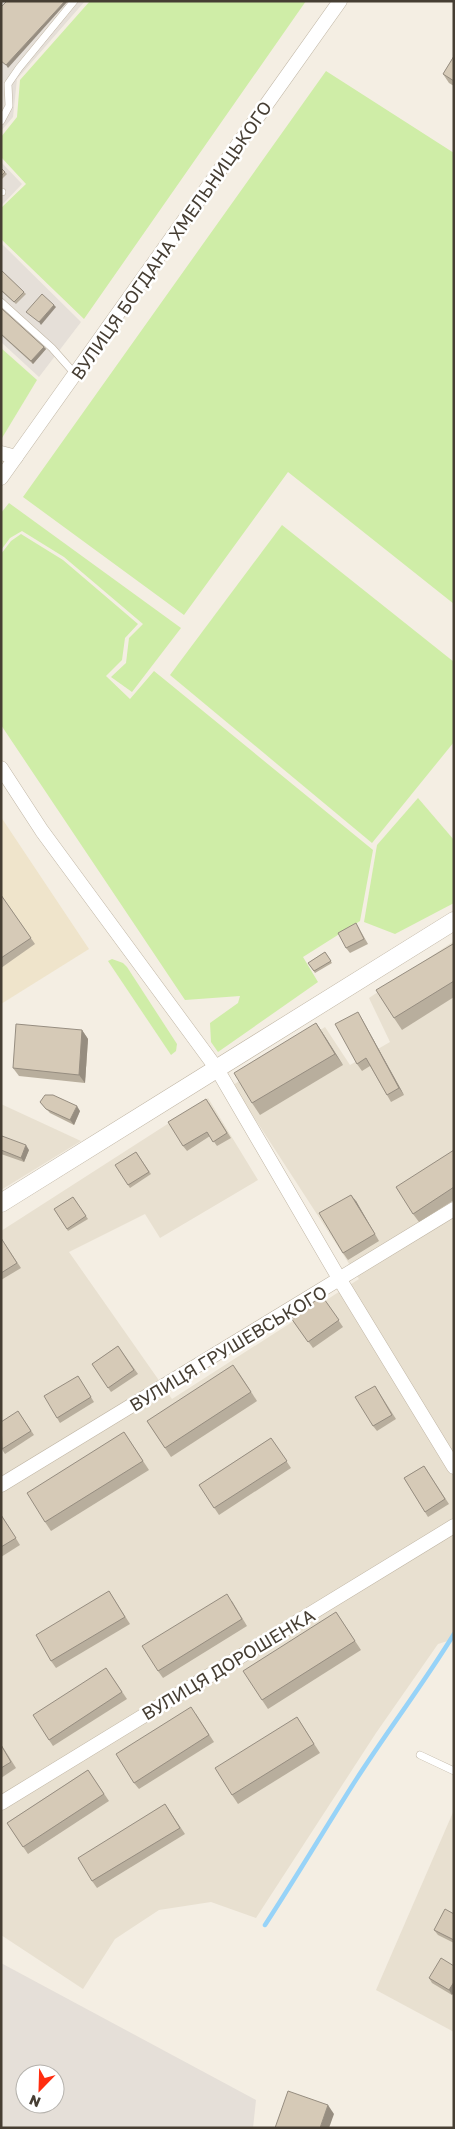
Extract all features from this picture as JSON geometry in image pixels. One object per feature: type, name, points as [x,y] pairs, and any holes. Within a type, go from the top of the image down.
[{"type":"street","name":"ВУЛИЦЯ БОГДАНА ХМЕЛЬНИЦЬКОГО","points":[[1,478],[340,1]]},
{"type":"street","points":[[1,453],[16,457]]},
{"type":"street","points":[[1,768],[42,831],[217,1069],[340,1280],[454,1467]]},
{"type":"street","points":[[1,1203],[454,922]]},
{"type":"street","name":"ВУЛИЦЯ ГРУШЕВСЬКОГО","points":[[1,1485],[454,1210]]},
{"type":"street","name":"ВУЛИЦЯ ДОРОШЕНКА","points":[[1,1803],[454,1526]]},
{"type":"lane","points":[[1,121],[10,106],[8,84],[74,1]]},
{"type":"lane","points":[[1,302],[52,348],[75,374]]},
{"type":"lane","points":[[420,1755],[454,1771]]},
{"type":"shaded area","points":[[1,1],[85,1],[17,79],[13,117],[1,131]]},
{"type":"shaded area","points":[[1,162],[22,184],[1,206]]},
{"type":"shaded area","points":[[1,243],[81,322],[39,377],[1,342]]},
{"type":"shaded area","points":[[1,817],[89,949],[1,1004]]},
{"type":"shaded area","points":[[454,941],[454,1639],[438,1644],[376,1733],[256,1918],[211,1902],[159,1910],[115,1939],[83,1989],[1,1935],[1,1231],[208,1098],[258,1180],[160,1238],[145,1214],[69,1252],[172,1399],[359,1279],[233,1085],[325,1027],[350,1065],[390,1042],[369,998]]},
{"type":"shaded area","points":[[1,1104],[81,1141],[1,1190]]},
{"type":"shaded area","points":[[454,1810],[454,2032],[376,1990]]},
{"type":"shaded area","points":[[1,1963],[256,2100],[253,2128],[1,2128]]},
{"type":"green space","points":[[90,1],[306,1],[84,319],[1,239],[1,208],[26,184],[1,157],[1,137],[17,117],[20,80]]},
{"type":"green space","points":[[326,71],[454,153],[454,604],[288,472],[184,615],[23,497]]},
{"type":"green space","points":[[1,348],[37,380],[2,438],[1,438]]},
{"type":"green space","points":[[9,503],[181,628],[132,692],[111,677],[126,663],[129,638],[143,624],[64,557],[22,531],[10,538],[1,550],[1,513]]},
{"type":"green space","points":[[282,525],[454,662],[454,742],[372,843],[170,675]]},
{"type":"green space","points":[[21,534],[63,560],[138,624],[125,638],[122,660],[106,676],[130,699],[154,671],[373,850],[360,921],[303,957],[318,982],[218,1052],[211,1042],[210,1023],[238,1003],[240,996],[185,1000],[1,725],[1,554],[11,541]]},
{"type":"green space","points":[[418,798],[454,840],[454,903],[395,934],[364,922],[377,845]]},
{"type":"green space","points":[[112,959],[123,963],[127,967],[177,1044],[176,1051],[171,1055],[108,961]]},
{"type":"building","points":[[7,1],[65,1],[6,65],[1,61],[1,7]]},
{"type":"building","points":[[454,56],[454,81],[443,74]]},
{"type":"building","points":[[1,168],[5,172],[1,176]]},
{"type":"building","points":[[1,270],[24,292],[14,302],[1,290]]},
{"type":"building","points":[[42,294],[54,305],[39,322],[26,312]]},
{"type":"building","points":[[1,308],[44,347],[31,361],[1,334]]},
{"type":"building","points":[[1,895],[31,938],[1,958]]},
{"type":"building","points":[[356,923],[364,939],[346,948],[338,933]]},
{"type":"building","points":[[453,944],[454,981],[394,1018],[376,990]]},
{"type":"building","points":[[325,952],[331,961],[314,971],[308,963]]},
{"type":"building","points":[[358,1012],[399,1088],[387,1095],[366,1058],[357,1064],[335,1024]]},
{"type":"building","points":[[316,1023],[335,1054],[252,1103],[234,1073]]},
{"type":"building","points":[[16,1024],[82,1030],[79,1075],[13,1068]]},
{"type":"building","points":[[45,1095],[53,1095],[77,1106],[70,1120],[46,1109],[40,1102]]},
{"type":"building","points":[[206,1099],[227,1133],[213,1142],[207,1132],[183,1146],[168,1122]]},
{"type":"building","points":[[2,1136],[26,1145],[21,1158],[1,1150]]},
{"type":"building","points":[[454,1150],[454,1187],[413,1214],[396,1187]]},
{"type":"building","points":[[136,1152],[149,1172],[128,1185],[115,1165]]},
{"type":"building","points":[[351,1195],[375,1234],[343,1253],[319,1213]]},
{"type":"building","points":[[73,1197],[86,1216],[67,1229],[54,1209]]},
{"type":"building","points":[[1,1238],[17,1263],[1,1273]]},
{"type":"building","points":[[322,1296],[339,1320],[308,1342],[291,1318]]},
{"type":"building","points":[[118,1346],[134,1370],[108,1388],[92,1364]]},
{"type":"building","points":[[233,1365],[251,1392],[165,1448],[147,1421]]},
{"type":"building","points":[[78,1376],[91,1397],[57,1418],[44,1396]]},
{"type":"building","points":[[375,1386],[392,1415],[373,1426],[355,1397]]},
{"type":"building","points":[[18,1411],[31,1431],[2,1449],[1,1422]]},
{"type":"building","points":[[124,1432],[143,1461],[45,1522],[27,1493]]},
{"type":"building","points":[[271,1438],[287,1461],[214,1508],[199,1485]]},
{"type":"building","points":[[424,1466],[445,1499],[425,1512],[404,1478]]},
{"type":"building","points":[[1,1515],[16,1538],[1,1547]]},
{"type":"building","points":[[109,1591],[125,1617],[51,1661],[36,1635]]},
{"type":"building","points":[[227,1594],[242,1619],[158,1671],[142,1646]]},
{"type":"building","points":[[336,1612],[355,1641],[262,1700],[243,1671]]},
{"type":"building","points":[[106,1668],[122,1692],[49,1740],[33,1715]]},
{"type":"building","points":[[191,1707],[209,1735],[134,1783],[116,1754]]},
{"type":"building","points":[[297,1717],[314,1744],[232,1795],[215,1768]]},
{"type":"building","points":[[1,1745],[11,1762],[1,1768]]},
{"type":"building","points":[[88,1770],[104,1794],[23,1847],[7,1823]]},
{"type":"building","points":[[165,1804],[180,1828],[92,1881],[78,1858]]},
{"type":"building","points":[[445,1909],[454,1914],[454,1940],[434,1930]]},
{"type":"building","points":[[441,1958],[454,1966],[454,1982],[449,1990],[429,1978]]},
{"type":"building","points":[[288,2091],[328,2105],[320,2128],[275,2128]]},
{"type":"waterway","points":[[265,1925],[365,1767],[454,1634]]}]
